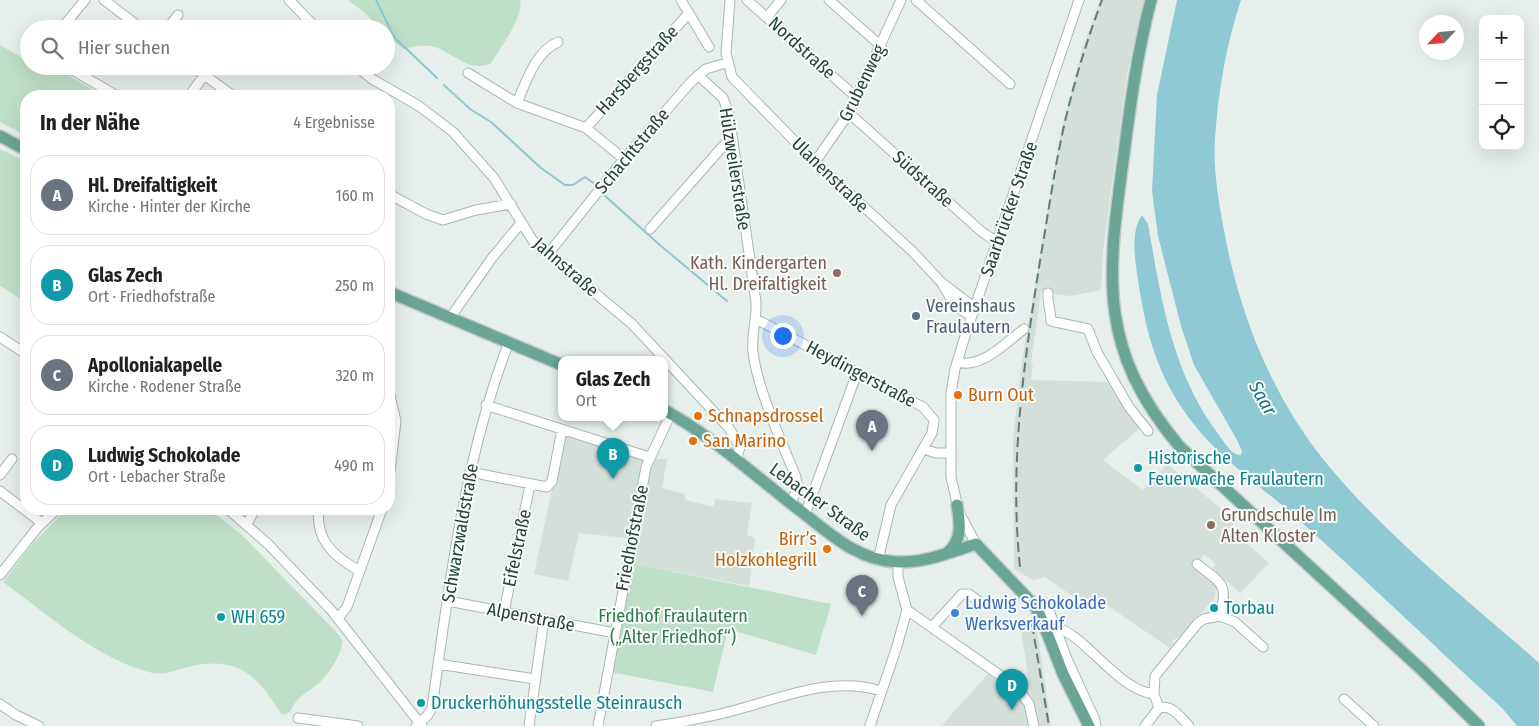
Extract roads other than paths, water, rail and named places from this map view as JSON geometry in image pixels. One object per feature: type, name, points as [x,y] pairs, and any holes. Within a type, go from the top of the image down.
[{"type":"main road","points":[[1151,0],[1140,48],[1127,126],[1112,255],[1114,311],[1120,342],[1132,374],[1153,413],[1180,447],[1422,670],[1479,726]]},
{"type":"main road","points":[[0,136],[20,147]]},
{"type":"main road","points":[[395,295],[558,363]]},
{"type":"main road","name":"Lebacher Straße","points":[[668,413],[736,461],[846,546],[878,560],[898,562],[918,560],[946,554],[976,544]]},
{"type":"main road","points":[[946,554],[958,539],[960,531],[957,505]]},
{"type":"main road","points":[[976,544],[1027,596],[1042,620],[1063,674],[1089,726]]},
{"type":"street","points":[[68,20],[85,0]]},
{"type":"street","points":[[104,0],[130,20]]},
{"type":"street","points":[[289,0],[308,20]]},
{"type":"street","points":[[681,0],[709,47]]},
{"type":"street","points":[[726,63],[730,0]]},
{"type":"street","name":"Nordstraße","points":[[747,0],[856,97]]},
{"type":"street","points":[[767,17],[781,0]]},
{"type":"street","points":[[829,0],[881,46]]},
{"type":"street","name":"Grubenweg","points":[[815,162],[849,113],[901,0]]},
{"type":"street","points":[[916,0],[1010,84]]},
{"type":"street","name":"Saarbrücker Straße","points":[[976,544],[957,505],[950,478],[951,393],[957,362],[973,312],[1079,0]]},
{"type":"street","name":"Harsbergstraße","points":[[586,128],[689,13]]},
{"type":"street","points":[[174,20],[178,15]]},
{"type":"street","points":[[517,103],[535,63],[549,48],[558,42]]},
{"type":"street","name":"Schachtstraße","points":[[548,254],[624,159],[698,74],[714,65],[726,63]]},
{"type":"street","name":"Ulanenstraße","points":[[726,63],[732,77],[738,84],[815,162],[913,252],[941,282],[956,307],[973,312]]},
{"type":"street","points":[[468,73],[517,103],[586,128],[624,159]]},
{"type":"street","name":"Hülzweilerstraße","points":[[698,74],[726,102],[756,302],[753,339],[755,364],[796,477],[797,490],[790,504]]},
{"type":"street","points":[[82,75],[108,90]]},
{"type":"street","name":"Jahnstraße","points":[[370,75],[393,90]]},
{"type":"street","points":[[194,90],[205,76],[225,90]]},
{"type":"street","name":"Jahnstraße","points":[[395,92],[440,121],[485,167],[511,204],[533,241],[632,324],[662,356]]},
{"type":"street","name":"Südstraße","points":[[849,113],[982,232],[997,242]]},
{"type":"street","points":[[650,229],[724,144],[732,141]]},
{"type":"street","points":[[395,197],[426,214],[443,220],[476,210],[511,204]]},
{"type":"street","points":[[450,318],[466,293],[521,223]]},
{"type":"street","points":[[1048,293],[1047,302],[1051,310],[1051,321],[1088,329],[1097,352],[1130,407],[1148,432]]},
{"type":"street","name":"Heydingerstraße","points":[[756,319],[923,408],[930,414],[934,426],[924,449],[891,505],[878,560]]},
{"type":"street","points":[[957,362],[966,364],[980,361],[1024,328]]},
{"type":"street","points":[[0,337],[20,350]]},
{"type":"street","name":"Schwarzwaldstraße","points":[[419,725],[428,716],[432,708],[470,472],[486,405],[509,342]]},
{"type":"street","name":"Jahnstraße","points":[[668,362],[711,407],[737,440],[740,447],[736,461]]},
{"type":"street","points":[[805,515],[857,372]]},
{"type":"street","points":[[486,405],[649,458]]},
{"type":"street","points":[[395,417],[395,429]]},
{"type":"street","name":"Friedhofstraße","points":[[598,726],[649,458],[663,421]]},
{"type":"street","points":[[470,472],[530,485],[544,487],[549,485],[562,430]]},
{"type":"street","points":[[924,449],[936,453],[950,453]]},
{"type":"street","points":[[0,475],[12,459]]},
{"type":"street","name":"Eifelstraße","points":[[504,612],[530,485]]},
{"type":"street","points":[[0,491],[20,506]]},
{"type":"street","points":[[32,515],[42,523]]},
{"type":"street","points":[[0,575],[51,515]]},
{"type":"street","points":[[236,515],[247,524],[338,618],[419,725]]},
{"type":"street","points":[[247,524],[252,515]]},
{"type":"street","points":[[319,515],[319,529],[327,546],[341,560],[358,570]]},
{"type":"street","points":[[338,618],[347,607],[358,570],[380,515]]},
{"type":"street","points":[[870,726],[907,610],[898,577],[898,562]]},
{"type":"street","points":[[1197,564],[1222,585],[1225,590],[1220,616]]},
{"type":"street","points":[[932,627],[962,594],[968,594],[978,600]]},
{"type":"street","name":"Alpenstraße","points":[[448,601],[615,633]]},
{"type":"street","points":[[1047,605],[1096,726]]},
{"type":"street","points":[[907,610],[1018,688],[1029,704],[1034,726]]},
{"type":"street","points":[[1159,708],[1154,694],[1154,676],[1204,619],[1220,616],[1235,622],[1263,647]]},
{"type":"street","points":[[529,726],[544,619]]},
{"type":"street","points":[[1055,628],[1067,632],[1116,674],[1140,690],[1154,694]]},
{"type":"street","points":[[438,664],[535,679]]},
{"type":"street","points":[[656,726],[732,711],[825,686],[859,685],[882,691]]},
{"type":"street","points":[[1344,699],[1374,726]]},
{"type":"street","points":[[0,704],[16,715],[39,726]]},
{"type":"street","points":[[1144,726],[1159,708],[1164,706],[1171,709],[1189,726]]},
{"type":"street","points":[[298,718],[358,726]]},
{"type":"water","name":"Saar","points":[[1177,0],[1241,0],[1227,51],[1218,104],[1215,171],[1223,225],[1238,291],[1261,355],[1275,385],[1311,443],[1332,470],[1380,522],[1539,663],[1539,726],[1517,726],[1502,708],[1299,520],[1237,468],[1194,425],[1165,378],[1152,347],[1137,272],[1135,238],[1138,222],[1142,215],[1148,224],[1164,307],[1179,361],[1203,411],[1228,448],[1234,453],[1241,455],[1242,451],[1237,440],[1194,365],[1181,326],[1158,236],[1152,191],[1157,95]]},
{"type":"waterway","points":[[376,0],[386,20]]},
{"type":"waterway","points":[[395,38],[437,78]]},
{"type":"waterway","points":[[444,85],[470,109],[491,122],[541,168],[565,185],[573,185],[585,177],[595,184]]},
{"type":"waterway","points":[[604,195],[727,301]]},
{"type":"railway","points":[[1020,567],[1016,490],[1017,451],[1029,337],[1064,124],[1080,65],[1102,0]]},
{"type":"railway","points":[[1032,624],[1049,726]]},
{"type":"place","name":"Kath. Kindergarten Hl. Dreifaltigkeit","points":[[837,273]]},
{"type":"place","name":"Vereinshaus Fraulautern","points":[[916,316]]},
{"type":"place","name":"Burn Out","points":[[958,395]]},
{"type":"place","name":"Schnapsdrossel","points":[[698,416]]},
{"type":"place","name":"San Marino","points":[[693,441]]},
{"type":"place","name":"Hl. Dreifaltigkeit","points":[[872,451]]},
{"type":"place","name":"Historische Feuerwache Fraulautern","points":[[1138,468]]},
{"type":"place","name":"Glas Zech","points":[[613,479]]},
{"type":"place","name":"Grundschule Im Alten Kloster","points":[[1211,525]]},
{"type":"place","name":"Birr’s Holzkohlegrill","points":[[827,549]]},
{"type":"place","name":"Torbau","points":[[1214,608]]},
{"type":"place","name":"Ludwig Schokolade Werksverkauf","points":[[955,613]]},
{"type":"place","name":"Apolloniakapelle","points":[[862,616]]},
{"type":"place","name":"WH 659","points":[[221,617]]},
{"type":"place","name":"Druckerhöhungsstelle Steinrausch","points":[[421,703]]},
{"type":"place","name":"Ludwig Schokolade","points":[[1012,710]]},
{"type":"park label","name":"Friedhof Fraulautern („Alter Friedhof“)","points":[[673,626]]}]
